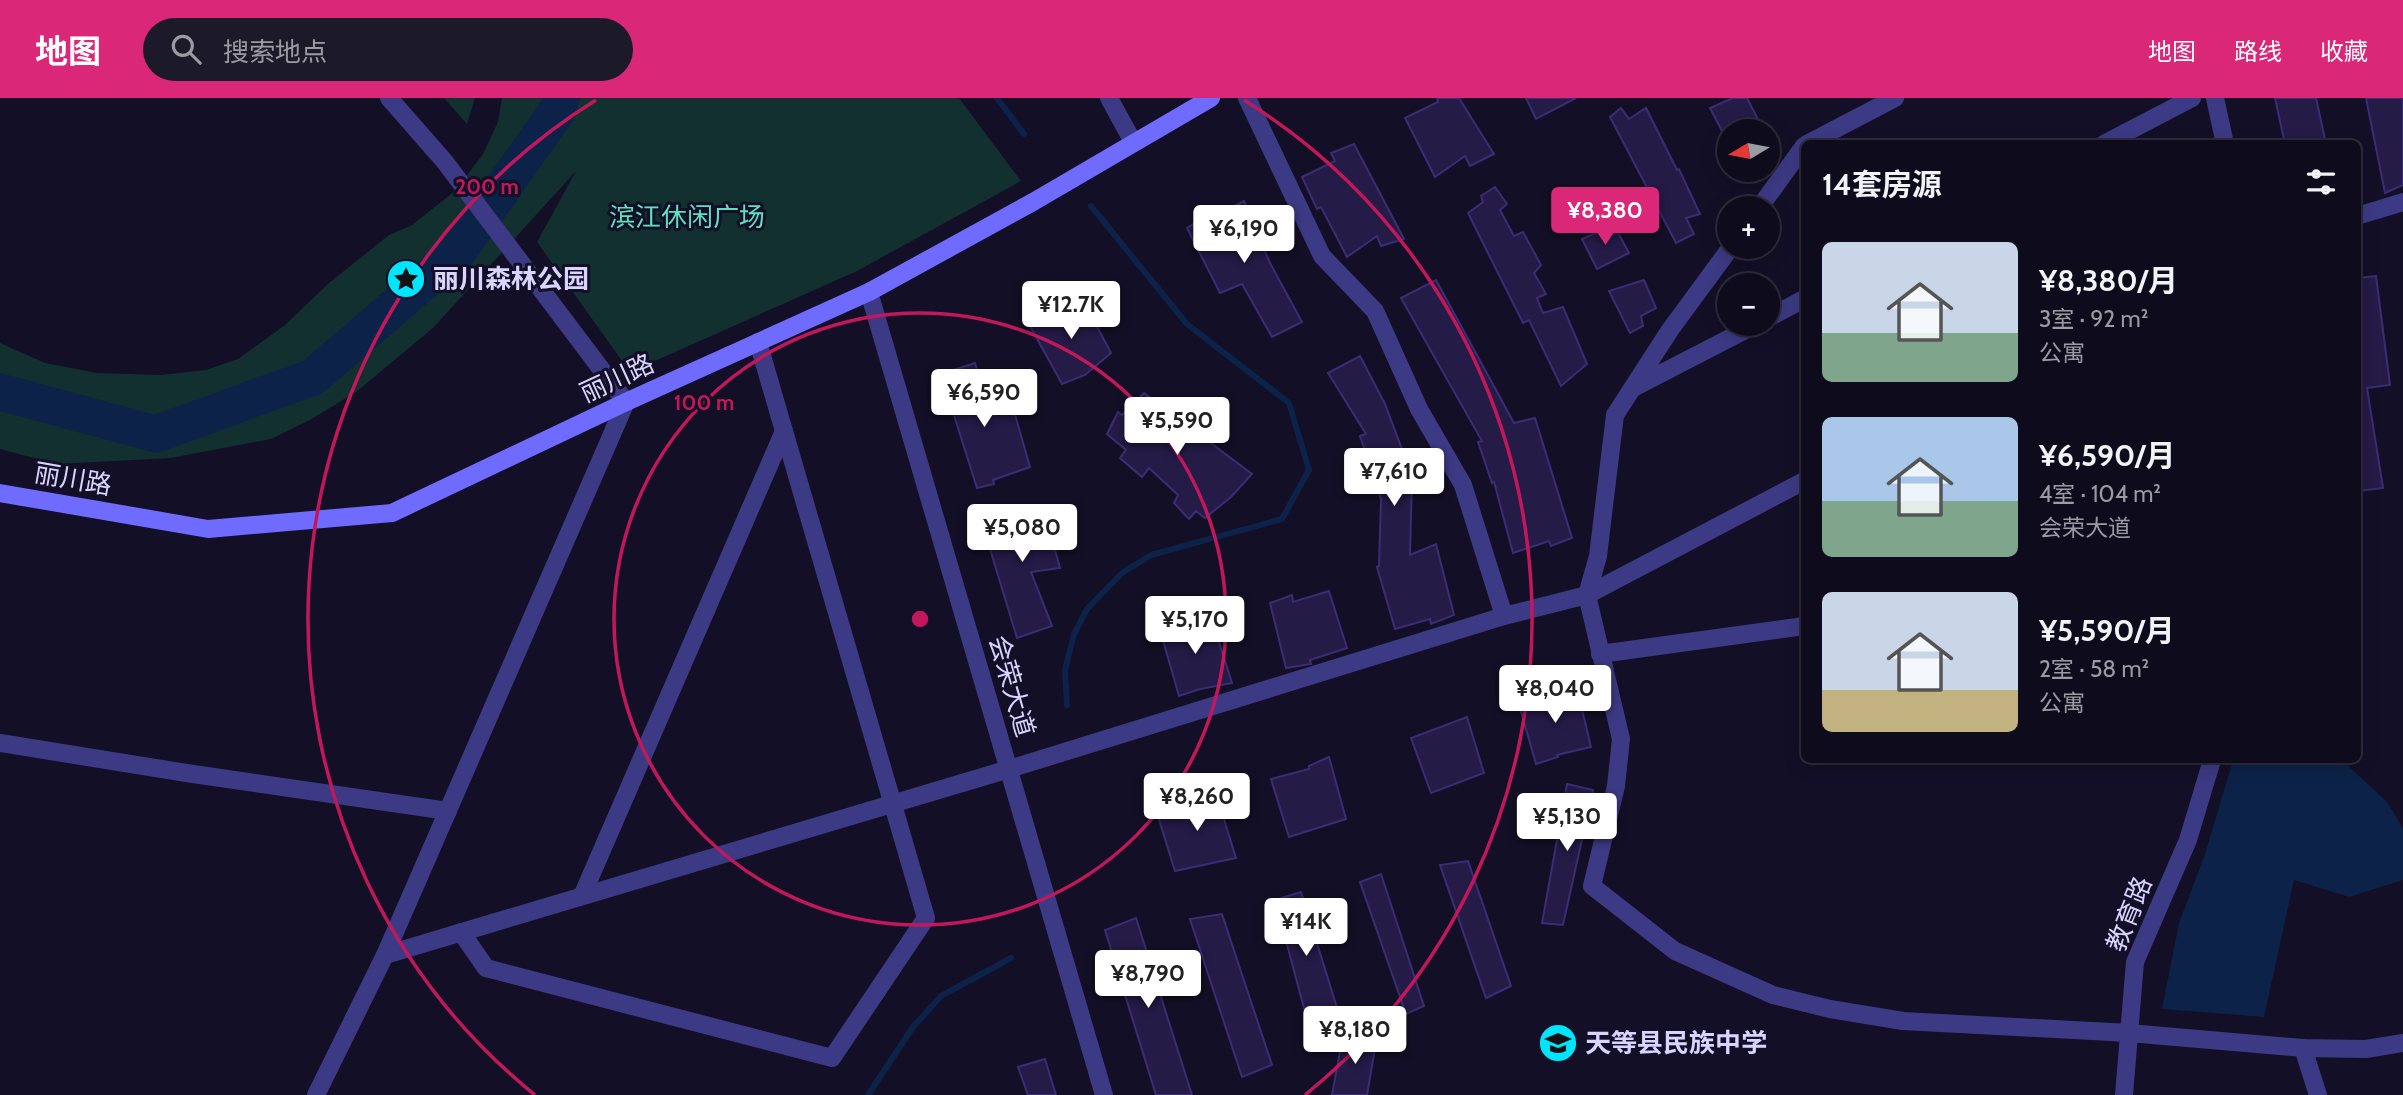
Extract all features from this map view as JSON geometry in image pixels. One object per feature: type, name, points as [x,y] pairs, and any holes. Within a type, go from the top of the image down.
[{"type":"main road","name":"丽川路","points":[[0,493],[208,529],[392,513],[626,402],[869,292],[1033,202],[1211,98]]},
{"type":"street","points":[[316,1095],[385,955],[626,402],[445,162],[389,98]]},
{"type":"street","points":[[1110,98],[1133,142]]},
{"type":"street","points":[[1247,98],[1322,256],[1375,311],[1419,409],[1463,485],[1504,616]]},
{"type":"street","points":[[1815,140],[1895,98]]},
{"type":"street","points":[[2112,140],[2192,98]]},
{"type":"street","points":[[2215,98],[2224,140]]},
{"type":"street","points":[[1768,196],[1801,152]]},
{"type":"street","points":[[2361,215],[2403,202]]},
{"type":"street","points":[[1722,259],[1670,330],[1615,415],[1598,556],[1587,595],[1621,738],[1616,786],[1592,886],[1675,951],[1773,995],[1830,1009],[1903,1021],[2129,1033],[2303,1048],[2366,1049],[2403,1043]]},
{"type":"street","name":"会荣大道","points":[[869,292],[1104,1095]]},
{"type":"street","points":[[1780,312],[1801,301]]},
{"type":"street","points":[[1631,389],[1734,336]]},
{"type":"street","points":[[461,932],[486,968],[832,1058],[926,918],[758,342]]},
{"type":"street","points":[[582,896],[784,431]]},
{"type":"street","points":[[385,955],[1009,769],[1504,616],[1587,595],[1801,483]]},
{"type":"street","points":[[1600,654],[1801,626]]},
{"type":"street","points":[[0,743],[448,811]]},
{"type":"street","name":"教育路","points":[[2124,1095],[2135,962],[2188,840],[2211,763]]},
{"type":"street","points":[[2303,1048],[2318,1095]]},
{"type":"green space","points":[[444,98],[475,98],[467,124]]},
{"type":"green space","name":"滨江休闲广场","points":[[502,98],[959,98],[1021,181],[857,271],[630,372],[537,242],[576,171],[433,328],[356,392],[310,420],[271,439],[171,458],[57,464],[0,449],[0,343],[45,363],[97,373],[161,375],[206,370],[238,359],[285,325],[329,283],[389,235],[412,225],[455,191],[483,154],[498,122]]},
{"type":"water","points":[[2232,763],[2345,763],[2387,802],[2403,828],[2403,880],[2349,897],[2294,880],[2264,1017],[2162,1009],[2179,923],[2205,854]]},
{"type":"building","points":[[1437,98],[1459,98],[1494,154],[1470,166],[1465,156],[1435,177],[1405,118],[1438,102]]},
{"type":"building","points":[[1526,98],[1576,98],[1536,119]]},
{"type":"building","points":[[1733,98],[1747,98],[1758,119],[1717,119],[1717,121],[1710,108]]},
{"type":"building","points":[[2275,98],[2316,98],[2325,140],[2284,140]]},
{"type":"building","points":[[2366,98],[2403,98],[2403,185],[2385,193]]},
{"type":"building","points":[[1621,108],[1629,119],[1646,108],[1700,214],[1686,218],[1694,234],[1676,243],[1610,117]]},
{"type":"building","points":[[1354,144],[1404,239],[1381,246],[1377,236],[1347,257],[1321,207],[1317,209],[1302,177],[1335,161],[1331,153]]},
{"type":"building","points":[[1495,187],[1507,204],[1500,210],[1514,236],[1523,232],[1541,265],[1534,273],[1546,294],[1537,298],[1543,313],[1563,307],[1587,364],[1561,386],[1529,320],[1523,323],[1468,213],[1483,202],[1481,196]]},
{"type":"building","points":[[1244,201],[1270,263],[1302,322],[1272,337],[1242,284],[1220,293],[1187,228],[1207,215],[1210,219]]},
{"type":"building","points":[[1614,225],[1629,253],[1597,269],[1582,239]]},
{"type":"building","points":[[2376,276],[2390,385],[2367,388],[2383,488],[2361,491],[2361,278]]},
{"type":"building","points":[[1436,280],[1514,423],[1535,418],[1572,538],[1551,546],[1549,541],[1513,553],[1494,482],[1492,483],[1478,442],[1482,441],[1401,298]]},
{"type":"building","points":[[1644,280],[1656,308],[1641,316],[1643,326],[1630,333],[1609,291]]},
{"type":"building","points":[[1082,298],[1111,353],[1085,375],[1062,384],[1029,324],[1049,312],[1051,316]]},
{"type":"building","points":[[1360,356],[1385,404],[1412,476],[1410,555],[1436,544],[1454,615],[1431,624],[1430,619],[1395,629],[1377,567],[1381,499],[1360,436],[1366,434],[1328,373]]},
{"type":"building","points":[[975,363],[992,415],[1014,411],[1030,467],[993,480],[994,484],[977,488],[941,374]]},
{"type":"building","points":[[1144,393],[1252,474],[1231,497],[1205,518],[1196,511],[1189,519],[1174,503],[1178,495],[1149,468],[1142,477],[1120,458],[1126,450],[1107,434],[1118,412],[1122,415]]},
{"type":"building","points":[[1043,506],[1060,568],[1031,572],[1052,626],[1017,638],[981,519],[1019,514],[1017,510]]},
{"type":"building","points":[[1329,591],[1347,648],[1310,660],[1311,664],[1286,668],[1270,603],[1292,595],[1293,602]]},
{"type":"building","points":[[1211,617],[1232,683],[1179,696],[1160,630]]},
{"type":"building","points":[[1577,688],[1591,747],[1557,755],[1558,757],[1536,764],[1518,701]]},
{"type":"building","points":[[1467,717],[1484,773],[1431,793],[1411,738]]},
{"type":"building","points":[[1329,757],[1346,819],[1289,837],[1271,779],[1309,769],[1309,766]]},
{"type":"building","points":[[1567,784],[1593,790],[1563,925],[1542,923]]},
{"type":"building","points":[[1215,790],[1236,858],[1175,871],[1157,813]]},
{"type":"building","points":[[1468,861],[1511,986],[1486,998],[1440,865]]},
{"type":"building","points":[[1381,874],[1424,1006],[1406,1014],[1360,882]]},
{"type":"building","points":[[1301,892],[1338,1011],[1308,1023],[1275,900]]},
{"type":"building","points":[[1222,914],[1272,1065],[1242,1077],[1190,919]]},
{"type":"building","points":[[1136,918],[1192,1095],[1156,1095],[1105,930]]},
{"type":"building","points":[[1343,1035],[1377,1037],[1367,1095],[1332,1095]]},
{"type":"building","points":[[1045,1059],[1056,1095],[1028,1095],[1018,1067]]},
{"type":"waterway","points":[[0,392],[156,434],[313,377],[457,253],[559,108],[561,98]]},
{"type":"waterway","points":[[997,98],[1024,134]]},
{"type":"waterway","points":[[1067,705],[1065,670],[1074,634],[1087,609],[1122,573],[1151,555],[1282,519],[1309,470],[1289,403],[1187,324],[1091,206]]},
{"type":"waterway","points":[[868,1095],[913,1027],[941,996],[1011,958]]},
{"type":"place","name":"丽川森林公园","points":[[406,279]]},
{"type":"place","name":"天等县民族中学","points":[[1558,1043]]}]
